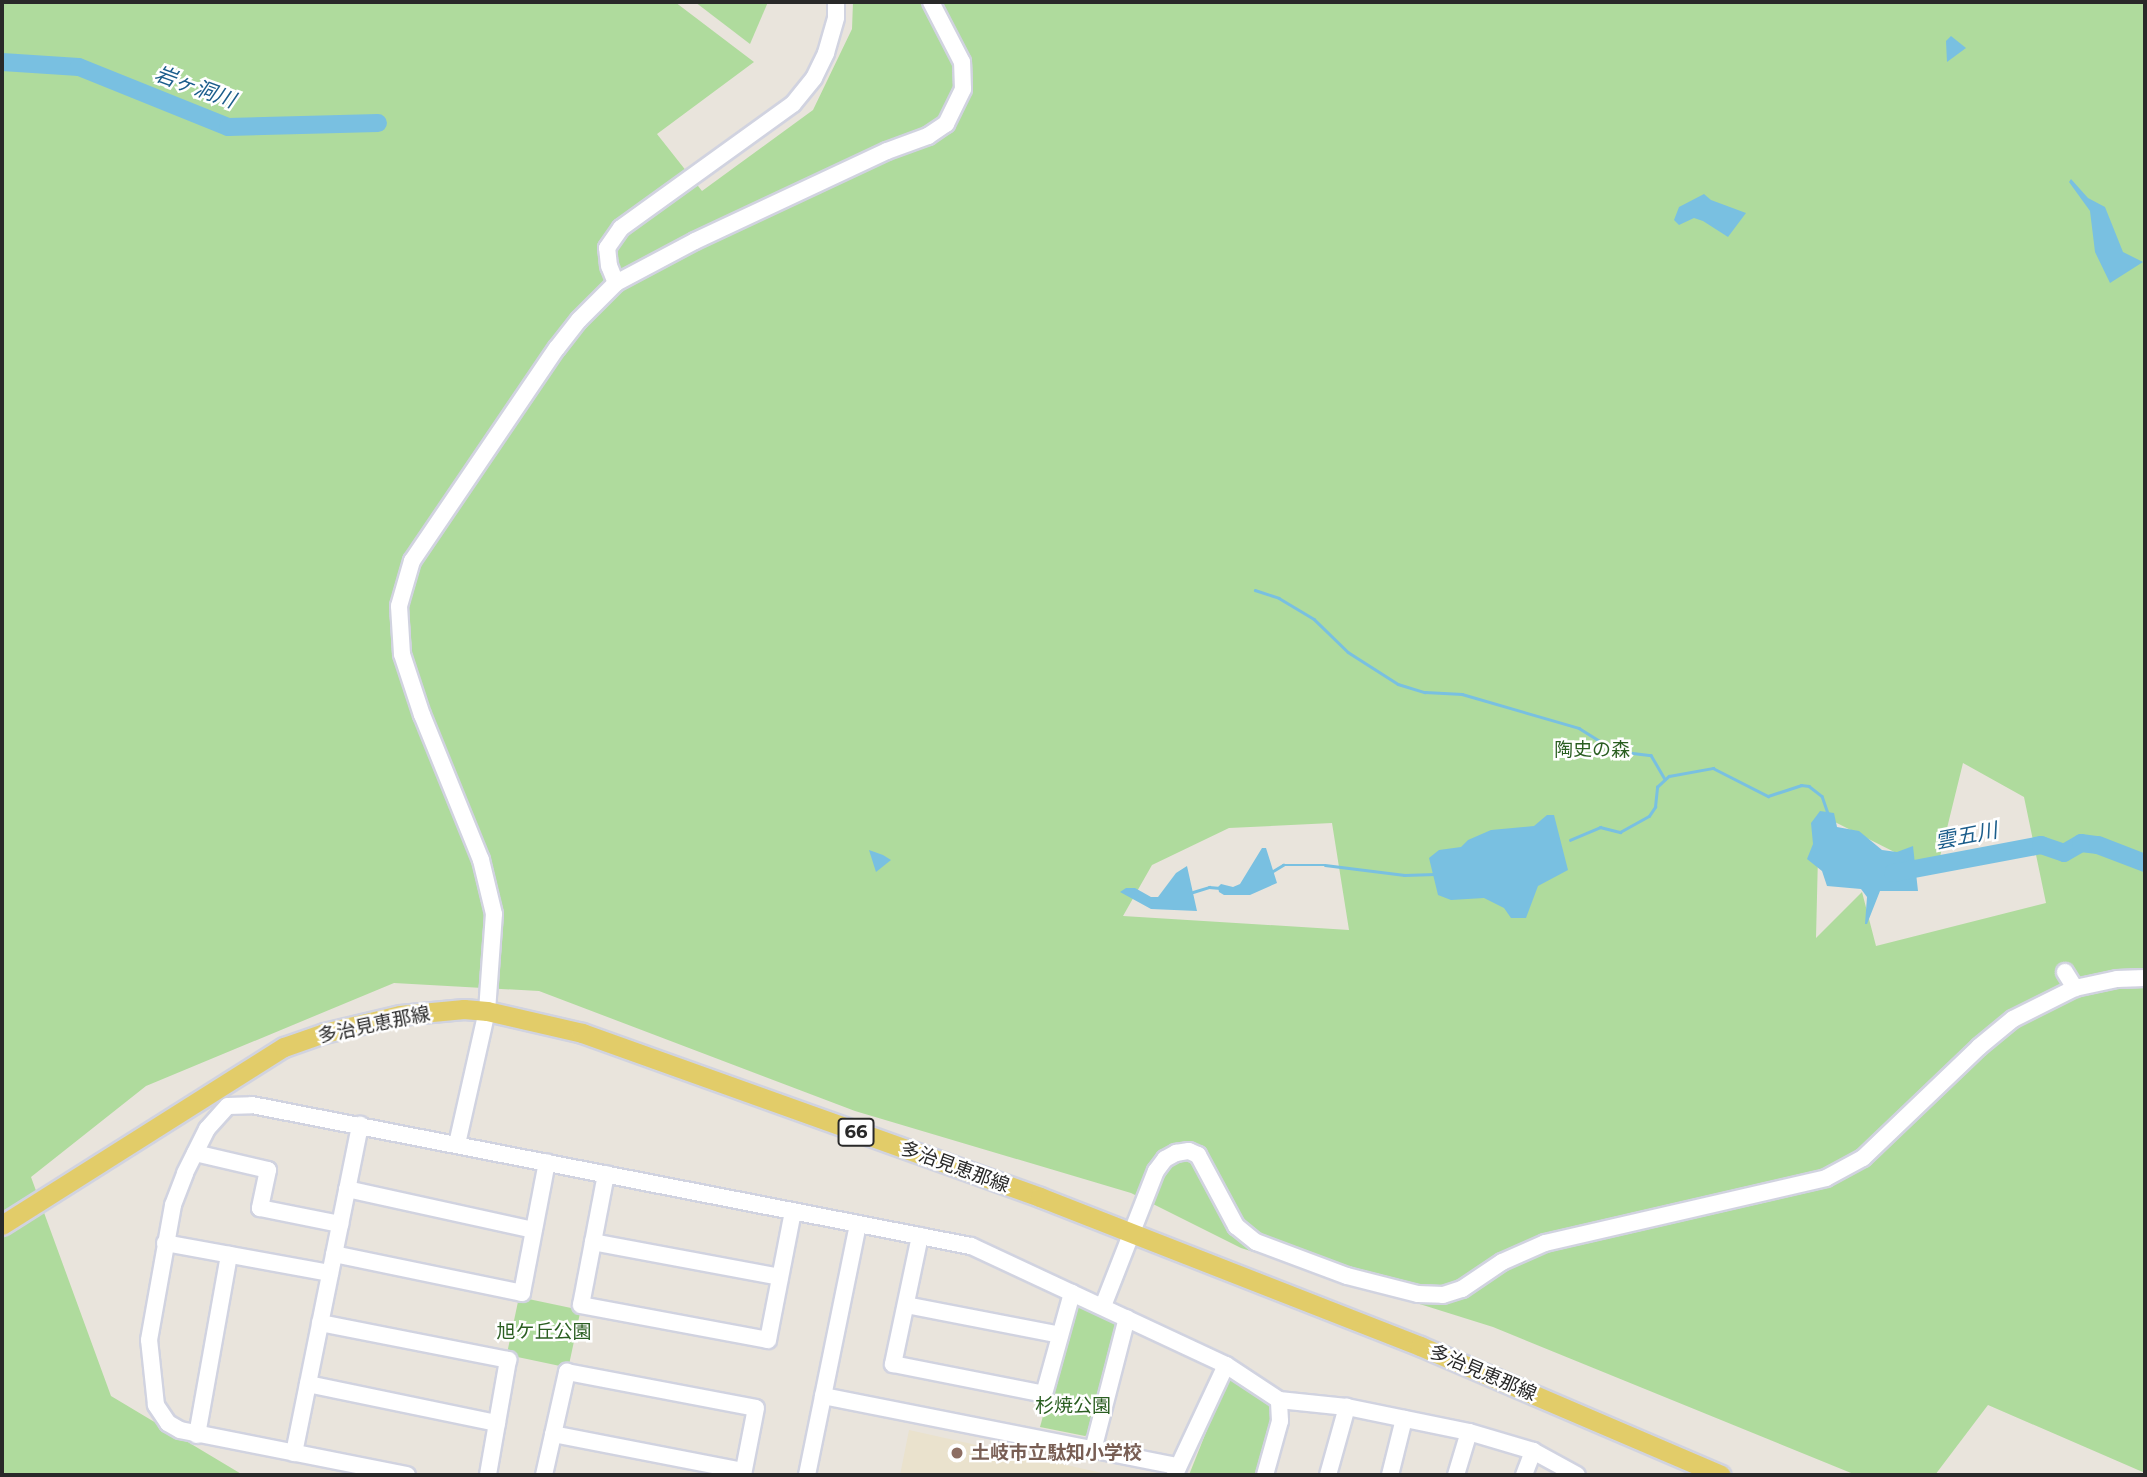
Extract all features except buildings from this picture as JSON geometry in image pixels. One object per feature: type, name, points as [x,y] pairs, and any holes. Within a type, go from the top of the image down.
[{"type":"main road","name":"多治見恵那線","points":[[2,1225],[284,1047],[324,1033],[400,1015],[464,1009],[487,1011],[582,1034],[1130,1233],[1408,1341],[1721,1475]]},
{"type":"street","points":[[616,283],[609,266],[607,248],[621,228],[793,104],[814,78],[826,53],[836,17],[836,2]]},
{"type":"street","points":[[457,1144],[487,1011],[494,914],[490,887],[411,685],[402,654],[399,606],[404,582],[420,547],[557,348],[579,320],[616,283],[695,241],[887,151],[928,136],[946,124],[963,89],[962,62],[931,2]]},
{"type":"street","points":[[2065,972],[2075,988]]},
{"type":"street","points":[[1103,1306],[1156,1171],[1165,1159],[1189,1151],[1198,1156],[1236,1226],[1256,1242],[1347,1276],[1418,1293],[1443,1295],[1462,1289],[1502,1262],[1545,1243],[1806,1184],[1843,1170],[1863,1158],[1905,1121],[1979,1047],[2013,1019],[2075,988],[2118,979],[2145,978]]},
{"type":"street","points":[[407,1475],[197,1435],[169,1423],[156,1405],[149,1340],[173,1205],[207,1129],[228,1106],[240,1104],[360,1125],[971,1246],[1226,1365],[1279,1400],[1347,1407],[1469,1432],[1533,1451],[1577,1475]]},
{"type":"street","points":[[294,1453],[360,1125]]},
{"type":"street","points":[[195,1153],[268,1170],[260,1208],[340,1224]]},
{"type":"street","points":[[334,1254],[522,1293],[547,1162]]},
{"type":"street","points":[[606,1174],[581,1305],[768,1340],[793,1211]]},
{"type":"street","points":[[347,1189],[534,1230]]},
{"type":"street","points":[[807,1475],[858,1224]]},
{"type":"street","points":[[920,1236],[893,1364],[1044,1394],[1072,1293]]},
{"type":"street","points":[[593,1242],[780,1277]]},
{"type":"street","points":[[165,1243],[330,1273]]},
{"type":"street","points":[[197,1435],[229,1255]]},
{"type":"street","points":[[906,1305],[1060,1335]]},
{"type":"street","points":[[1093,1450],[1128,1318]]},
{"type":"street","points":[[320,1323],[509,1360],[488,1475]]},
{"type":"street","points":[[823,1396],[1093,1450],[1176,1471],[1226,1365]]},
{"type":"street","points":[[544,1475],[566,1372],[756,1408],[743,1473],[553,1434]]},
{"type":"street","points":[[308,1384],[497,1423]]},
{"type":"street","points":[[1265,1475],[1280,1421],[1279,1400]]},
{"type":"street","points":[[1328,1475],[1347,1407]]},
{"type":"street","points":[[1390,1475],[1404,1419]]},
{"type":"street","points":[[1455,1475],[1469,1432]]},
{"type":"street","points":[[1524,1475],[1533,1451]]},
{"type":"shaded area","name":"土岐市立駄知小学校","points":[[909,1430],[1111,1475],[900,1475]]},
{"type":"green space","name":"陶史の森","points":[[2,2],[675,2],[754,62],[657,134],[702,191],[813,110],[852,29],[853,2],[2145,2],[2145,1473],[1988,1405],[1935,1475],[1856,1475],[1493,1327],[1241,1248],[1131,1193],[855,1111],[539,991],[394,983],[146,1086],[31,1177],[111,1396],[243,1475],[2,1475]],"holes":[[[1963,763],[2024,797],[2046,903],[1876,946],[1862,892],[1816,938],[1819,814],[1936,873]],[[1332,823],[1349,930],[1123,916],[1152,865],[1229,828]]]},
{"type":"green space","points":[[695,2],[768,2],[750,44]]},
{"type":"green space","name":"旭ケ丘公園","points":[[519,1297],[581,1310],[568,1368],[507,1355]]},
{"type":"green space","name":"杉焼公園","points":[[1079,1304],[1119,1323],[1093,1431],[1085,1436],[1040,1427],[1073,1307]]},
{"type":"green space","points":[[1230,1372],[1264,1396],[1274,1417],[1260,1475],[1189,1475]]},
{"type":"water","points":[[1951,36],[1966,48],[1947,62],[1946,41]]},
{"type":"water","points":[[2071,179],[2088,198],[2105,207],[2123,252],[2143,262],[2110,283],[2095,252],[2090,211],[2069,182]]},
{"type":"water","points":[[1704,194],[1711,200],[1746,213],[1728,237],[1694,218],[1679,225],[1674,220],[1679,207]]},
{"type":"water","points":[[1820,811],[1834,813],[1837,827],[1859,831],[1882,850],[1897,852],[1913,846],[1918,891],[1880,891],[1865,924],[1867,897],[1861,889],[1827,886],[1822,871],[1807,859],[1813,844],[1811,823]]},
{"type":"water","points":[[1547,815],[1554,815],[1568,870],[1538,886],[1526,918],[1511,918],[1504,908],[1484,898],[1451,900],[1438,895],[1429,858],[1439,850],[1461,847],[1468,840],[1491,830],[1534,826]]},
{"type":"water","points":[[1262,848],[1266,848],[1277,883],[1250,895],[1224,895],[1219,892],[1218,887],[1221,884],[1233,887],[1240,884]]},
{"type":"water","points":[[869,850],[883,855],[891,860],[876,872]]},
{"type":"water","points":[[1187,866],[1197,911],[1151,909],[1120,892],[1126,888],[1135,888],[1151,897],[1158,897],[1176,873]]},
{"type":"waterway","name":"岩ヶ洞川","points":[[2,62],[79,67],[228,127],[378,123]]},
{"type":"waterway","points":[[1255,590],[1279,598],[1314,619],[1348,652],[1398,684],[1425,692],[1462,694],[1579,728],[1616,751],[1651,755],[1665,779]]},
{"type":"waterway","points":[[1570,840],[1600,827],[1620,832],[1649,816],[1655,807],[1657,787],[1669,776],[1713,768],[1768,796],[1801,785],[1809,786],[1822,796],[1828,813]]},
{"type":"waterway","name":"雲五川","points":[[1893,873],[2041,845],[2064,853],[2081,843],[2098,845],[2145,863]]},
{"type":"waterway","points":[[1273,871],[1283,865],[1325,865],[1404,875],[1435,874]]},
{"type":"waterway","points":[[1193,892],[1209,887],[1220,888]]},
{"type":"place","name":"土岐市立駄知小学校","points":[[957,1453]]}]
